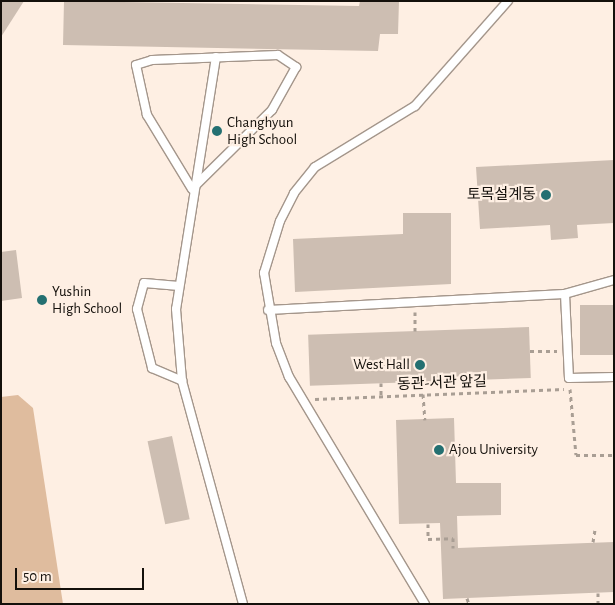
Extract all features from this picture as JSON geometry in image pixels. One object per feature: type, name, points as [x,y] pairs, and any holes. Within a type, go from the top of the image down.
[{"type":"lane","points":[[425,604],[302,399],[276,343],[268,310],[266,260],[294,193],[316,168],[415,106],[508,1]]},
{"type":"lane","points":[[278,55],[296,67],[272,110],[192,190],[147,115],[136,65],[216,57],[278,55]]},
{"type":"lane","points":[[216,57],[192,190],[176,309],[182,381],[243,604]]},
{"type":"lane","points":[[268,310],[565,294],[614,280]]},
{"type":"lane","points":[[179,286],[144,283],[137,309],[152,368],[182,381]]},
{"type":"lane","points":[[565,294],[569,378],[614,377]]},
{"type":"path","points":[[414,302],[415,331]]},
{"type":"path","points":[[530,351],[568,351]]},
{"type":"path","points":[[569,378],[576,455],[614,455]]},
{"type":"path","points":[[381,383],[381,396]]},
{"type":"path","name":"동관-서관 앞길","points":[[302,399],[570,389]]},
{"type":"path","points":[[424,394],[425,420]]},
{"type":"path","points":[[428,524],[428,539],[453,538],[453,548]]},
{"type":"path","points":[[593,542],[595,530]]},
{"type":"path","points":[[598,593],[598,604]]},
{"type":"path","points":[[468,598],[469,604]]},
{"type":"shaded area","points":[[18,395],[33,408],[63,604],[1,604],[1,397]]},
{"type":"building","points":[[1,1],[24,1],[1,37]]},
{"type":"building","points":[[64,1],[359,6],[360,1],[399,1],[398,34],[380,34],[378,51],[63,45]]},
{"type":"building","name":"토목설계동","points":[[614,160],[614,223],[577,225],[578,238],[551,240],[550,225],[480,229],[476,167]]},
{"type":"building","points":[[403,213],[451,213],[451,284],[295,292],[293,239],[403,234]]},
{"type":"building","points":[[16,250],[22,298],[1,301],[1,252]]},
{"type":"building","points":[[580,305],[614,305],[614,355],[580,355]]},
{"type":"building","name":"West Hall","points":[[529,327],[531,378],[310,386],[308,335]]},
{"type":"building","points":[[454,418],[456,483],[501,483],[501,515],[457,516],[458,548],[614,542],[614,592],[443,599],[440,523],[399,524],[396,420]]},
{"type":"building","points":[[172,436],[190,519],[165,524],[148,441]]},
{"type":"place","name":"Changhyun High School","points":[[217,131]]},
{"type":"place","name":"토목설계동","points":[[546,195]]},
{"type":"place","name":"Yushin High School","points":[[42,300]]},
{"type":"place","name":"West Hall","points":[[420,365]]},
{"type":"place","name":"Ajou University","points":[[439,450]]}]
